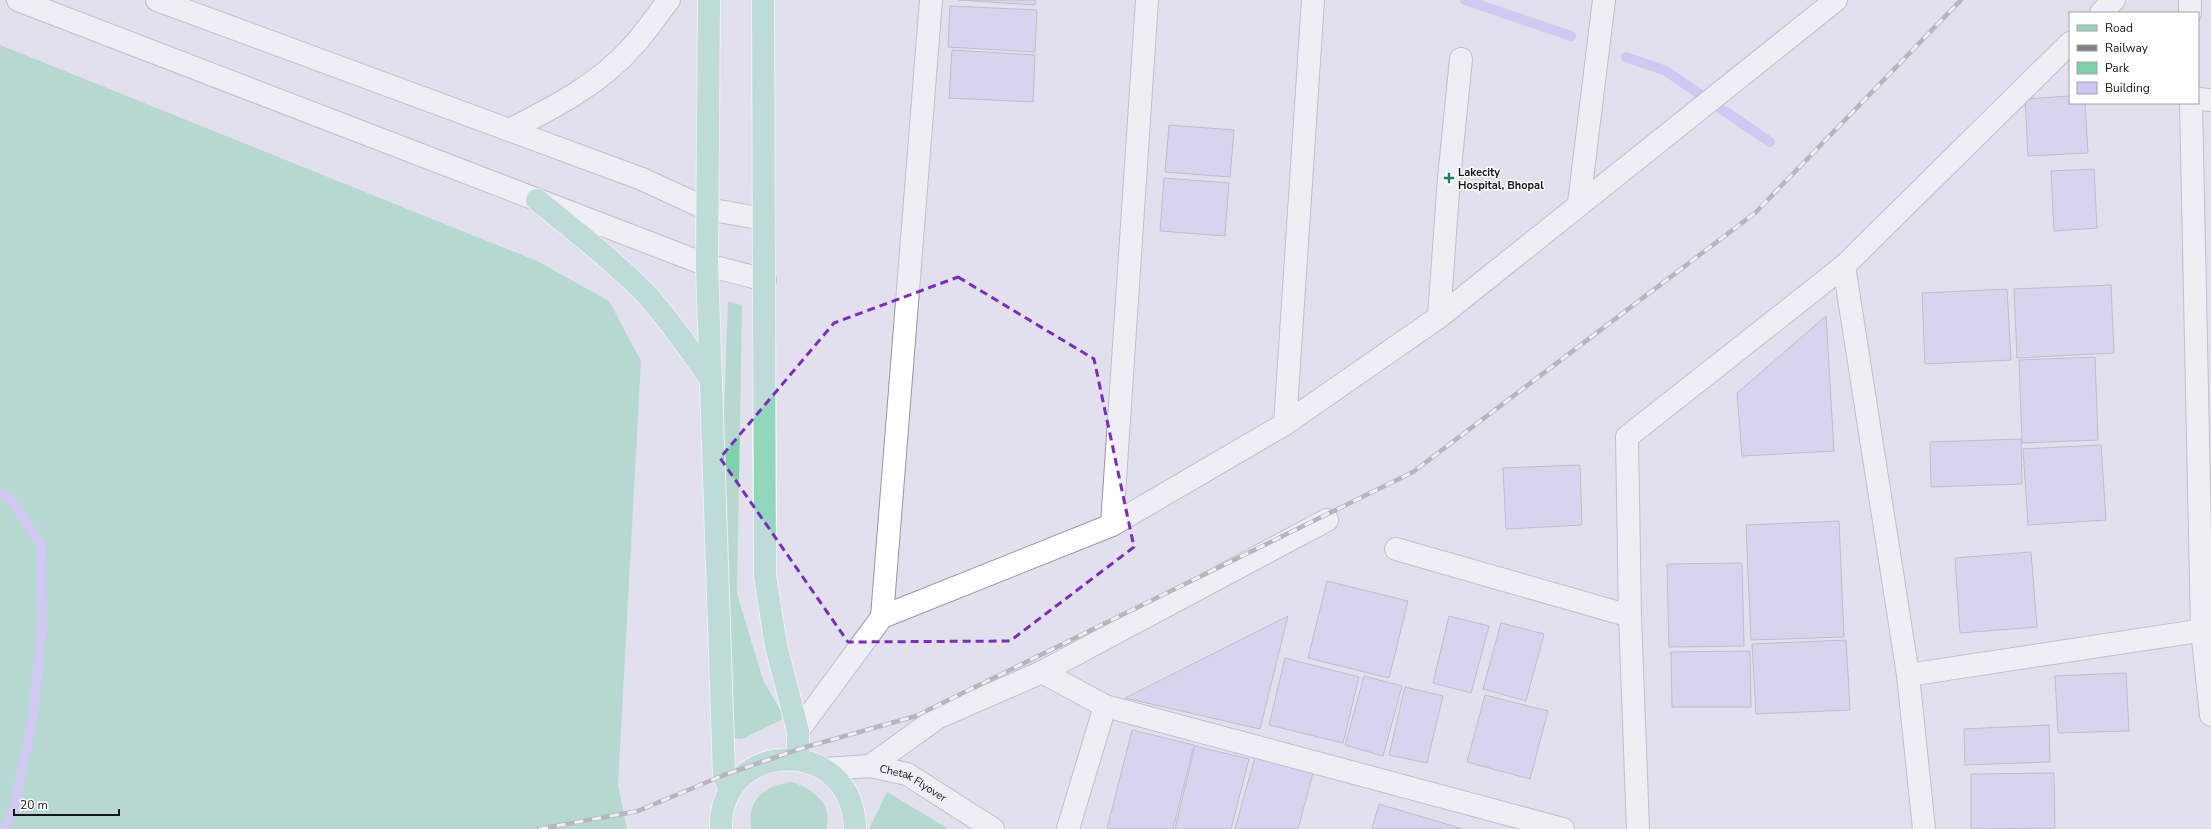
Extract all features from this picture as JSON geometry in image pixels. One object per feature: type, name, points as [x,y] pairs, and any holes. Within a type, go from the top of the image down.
[{"type":"main road","points":[[709,0],[707,265],[724,775],[730,790]]},
{"type":"main road","points":[[763,0],[765,576],[776,646],[798,731],[798,759]]},
{"type":"main road","points":[[537,200],[572,228],[643,292],[673,326],[711,380]]},
{"type":"main road","points":[[721,829],[721,815],[730,790],[749,771],[773,760],[798,759],[824,769],[843,787],[854,811],[855,829]]},
{"type":"street","points":[[18,0],[707,265],[764,280]]},
{"type":"street","points":[[157,0],[642,179],[707,209],[764,219]]},
{"type":"street","points":[[509,130],[551,109],[594,81],[632,47],[669,0]]},
{"type":"street","points":[[882,617],[931,0]]},
{"type":"street","points":[[1112,525],[1148,0]]},
{"type":"street","points":[[1285,424],[1313,0]]},
{"type":"street","points":[[1579,204],[1604,0]]},
{"type":"street","points":[[798,731],[882,617],[1112,525],[1285,424],[1438,317],[1836,0]]},
{"type":"street","points":[[2102,12],[2114,0]]},
{"type":"street","points":[[2190,0],[2190,12]]},
{"type":"street","points":[[1638,829],[1630,616],[1627,437],[1844,266],[2069,44]]},
{"type":"street","points":[[1438,317],[1449,178],[1461,59]]},
{"type":"street","points":[[2199,99],[2211,100]]},
{"type":"street","points":[[2191,104],[2206,630],[2211,715]]},
{"type":"street","points":[[1844,266],[1908,675],[1924,829]]},
{"type":"street","points":[[870,766],[937,718],[1042,672],[1327,520]]},
{"type":"street","points":[[1396,549],[1630,616]]},
{"type":"street","points":[[1908,675],[2206,630]]},
{"type":"street","points":[[1042,672],[1105,706],[1563,829]]},
{"type":"street","points":[[1068,829],[1105,706]]},
{"type":"street","name":"Chetak Flyover","points":[[824,769],[870,766],[907,774],[993,829]]},
{"type":"highlighted area","points":[[958,277],[1094,359],[1134,547],[1010,641],[848,642],[720,458],[834,323]]},
{"type":"green space","points":[[0,45],[537,261],[609,301],[641,361],[618,785],[627,829],[0,829]]},
{"type":"green space","points":[[728,302],[742,305],[737,594],[763,680],[785,718],[742,739],[719,736],[718,576]]},
{"type":"green space","points":[[792,782],[814,793],[820,799],[827,812],[828,820],[826,829],[751,829],[750,819],[752,810],[755,802],[760,796],[773,787]]},
{"type":"green space","points":[[887,792],[949,829],[869,829]]},
{"type":"building","points":[[958,0],[1035,0],[1035,5]]},
{"type":"building","points":[[950,6],[1037,10],[1035,52],[948,47]]},
{"type":"building","points":[[952,50],[1035,55],[1033,102],[949,98]]},
{"type":"building","points":[[2069,96],[2069,104],[2085,104],[2088,153],[2028,156],[2025,99]]},
{"type":"building","points":[[1169,125],[1234,130],[1230,177],[1165,172]]},
{"type":"building","points":[[2094,169],[2097,228],[2054,231],[2051,171]]},
{"type":"building","points":[[1164,178],[1229,183],[1225,236],[1160,231]]},
{"type":"building","points":[[2111,285],[2114,353],[2017,358],[2014,289]]},
{"type":"building","points":[[2007,289],[2011,360],[1925,364],[1922,293]]},
{"type":"building","points":[[1826,316],[1834,451],[1742,456],[1737,393]]},
{"type":"building","points":[[2095,357],[2098,440],[2022,443],[2019,360]]},
{"type":"building","points":[[2021,439],[2022,484],[1931,487],[1930,442]]},
{"type":"building","points":[[2101,445],[2106,520],[2028,525],[2023,449]]},
{"type":"building","points":[[1580,465],[1582,525],[1506,529],[1503,468]]},
{"type":"building","points":[[1839,521],[1844,637],[1751,640],[1746,525]]},
{"type":"building","points":[[2031,552],[2037,627],[1960,633],[1955,558]]},
{"type":"building","points":[[1742,563],[1744,646],[1669,647],[1667,564]]},
{"type":"building","points":[[1327,581],[1408,601],[1389,678],[1308,658]]},
{"type":"building","points":[[1288,616],[1260,729],[1125,698]]},
{"type":"building","points":[[1449,616],[1489,626],[1471,693],[1433,683]]},
{"type":"building","points":[[1501,623],[1544,634],[1526,701],[1483,689]]},
{"type":"building","points":[[1846,640],[1850,710],[1756,714],[1752,644]]},
{"type":"building","points":[[1750,651],[1751,707],[1672,707],[1671,652]]},
{"type":"building","points":[[1285,658],[1359,677],[1343,743],[1269,725]]},
{"type":"building","points":[[2126,673],[2129,731],[2058,733],[2055,676]]},
{"type":"building","points":[[1364,676],[1402,686],[1383,756],[1345,745]]},
{"type":"building","points":[[1405,687],[1443,696],[1427,763],[1389,755]]},
{"type":"building","points":[[1485,695],[1548,711],[1530,779],[1467,762]]},
{"type":"building","points":[[2049,725],[2050,762],[1965,765],[1964,729]]},
{"type":"building","points":[[1132,730],[1194,745],[1173,829],[1107,829]]},
{"type":"building","points":[[1195,746],[1249,759],[1231,829],[1175,829]]},
{"type":"building","points":[[1255,757],[1313,773],[1298,829],[1235,829]]},
{"type":"building","points":[[2054,773],[2055,828],[1971,829],[1971,774]]},
{"type":"building","points":[[1379,804],[1463,829],[1372,829]]},
{"type":"waterway","points":[[1465,0],[1571,36]]},
{"type":"waterway","points":[[1626,57],[1666,71],[1770,142]]},
{"type":"waterway","points":[[0,495],[9,496],[41,545],[42,628],[33,715],[14,809],[4,829]]},
{"type":"railway","points":[[539,829],[638,811],[724,775],[799,749],[916,716],[1413,472],[1755,213],[1961,0]]},
{"type":"place","name":"Lakecity Hospital, Bhopal","points":[[1449,178]]}]
